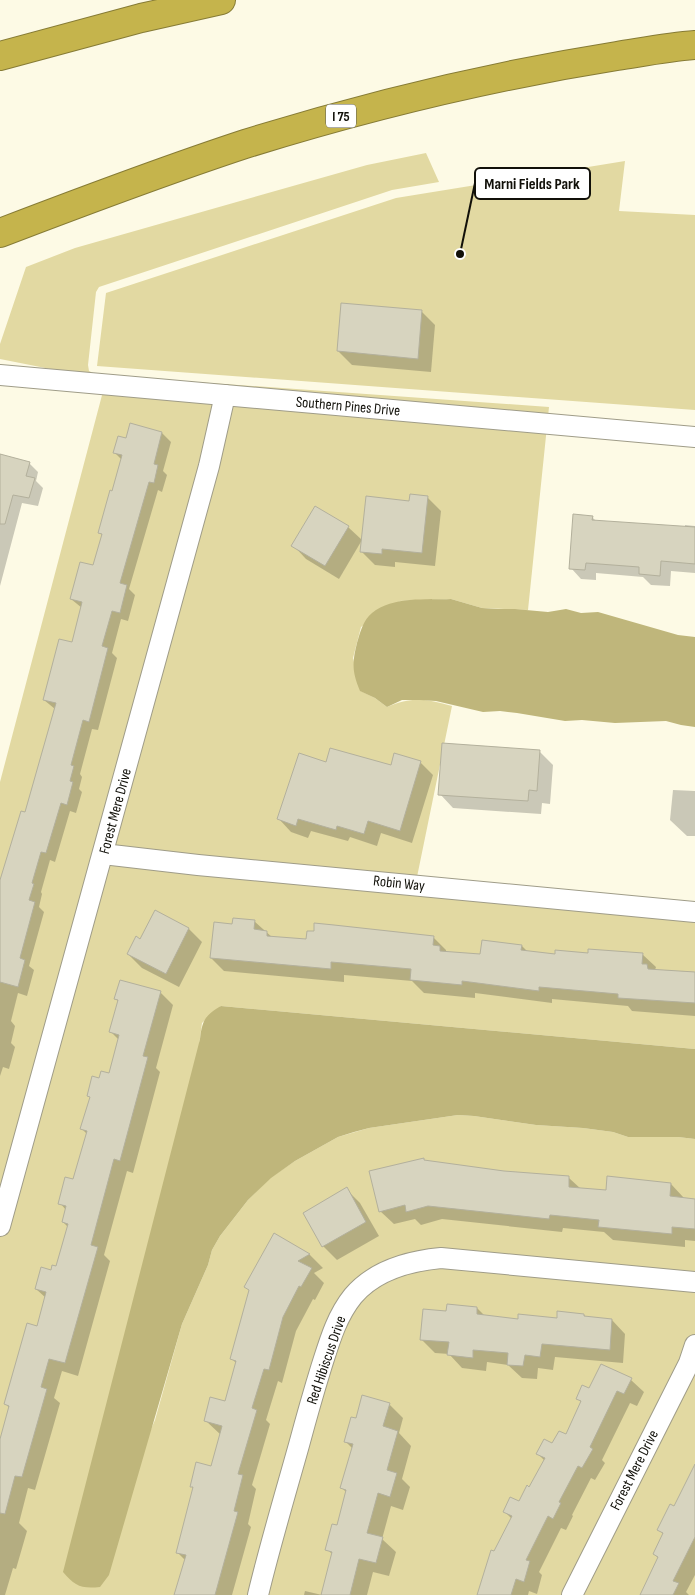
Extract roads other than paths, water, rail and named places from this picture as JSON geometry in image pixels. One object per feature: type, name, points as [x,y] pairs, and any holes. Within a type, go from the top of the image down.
[{"type":"highway","points":[[0,56],[141,18],[221,0]]},
{"type":"highway","name":"I 75","points":[[0,233],[164,172],[246,144],[361,110],[454,87],[569,64],[695,45]]},
{"type":"street","name":"Southern Pines Drive","points":[[0,375],[695,437]]},
{"type":"street","name":"Forest Mere Drive","points":[[0,1226],[209,466],[225,395]]},
{"type":"street","name":"Robin Way","points":[[103,854],[198,865],[695,912]]},
{"type":"street","name":"Red Hibiscus Drive","points":[[258,1595],[331,1334],[341,1313],[354,1295],[373,1278],[396,1266],[418,1260],[441,1258],[695,1282]]},
{"type":"street","name":"Forest Mere Drive","points":[[572,1595],[689,1363],[695,1345]]},
{"type":"place","name":"Marni Fields Park","points":[[460,254]]}]
